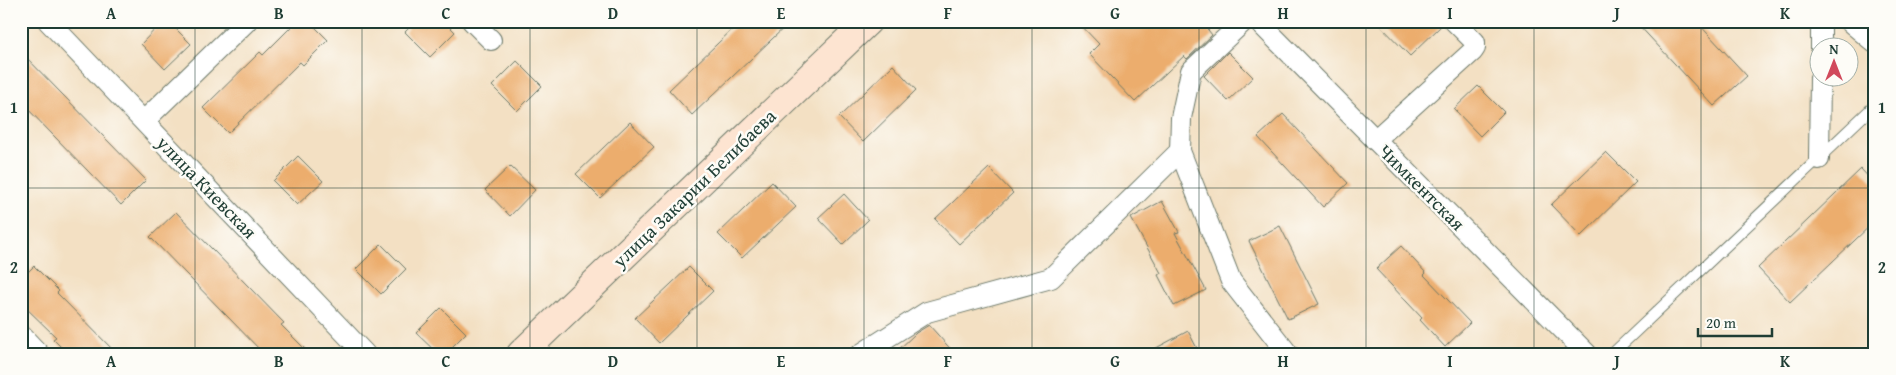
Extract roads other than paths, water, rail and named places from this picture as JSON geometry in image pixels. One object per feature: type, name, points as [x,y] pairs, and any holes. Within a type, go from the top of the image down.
[{"type":"street","name":"улица Киевская","points":[[48,21],[365,354]]},
{"type":"street","points":[[144,120],[247,21]]},
{"type":"street","points":[[472,21],[491,40]]},
{"type":"street","name":"улица Закарии Белибаева","points":[[521,354],[868,21]]},
{"type":"street","points":[[1244,21],[1191,71],[1181,118],[1180,151],[1231,280],[1288,354]]},
{"type":"street","name":"Чимкентская","points":[[1258,21],[1587,354]]},
{"type":"street","points":[[1375,140],[1476,48],[1475,42],[1454,21]]},
{"type":"street","points":[[1821,21],[1821,38]]},
{"type":"street","points":[[1849,21],[1875,43]]},
{"type":"street","points":[[1819,159],[1820,88]]},
{"type":"street","points":[[861,354],[927,312],[1051,278],[1180,151]]},
{"type":"street","points":[[21,335],[39,354]]},
{"type":"lane","points":[[1612,354],[1875,105]]}]
